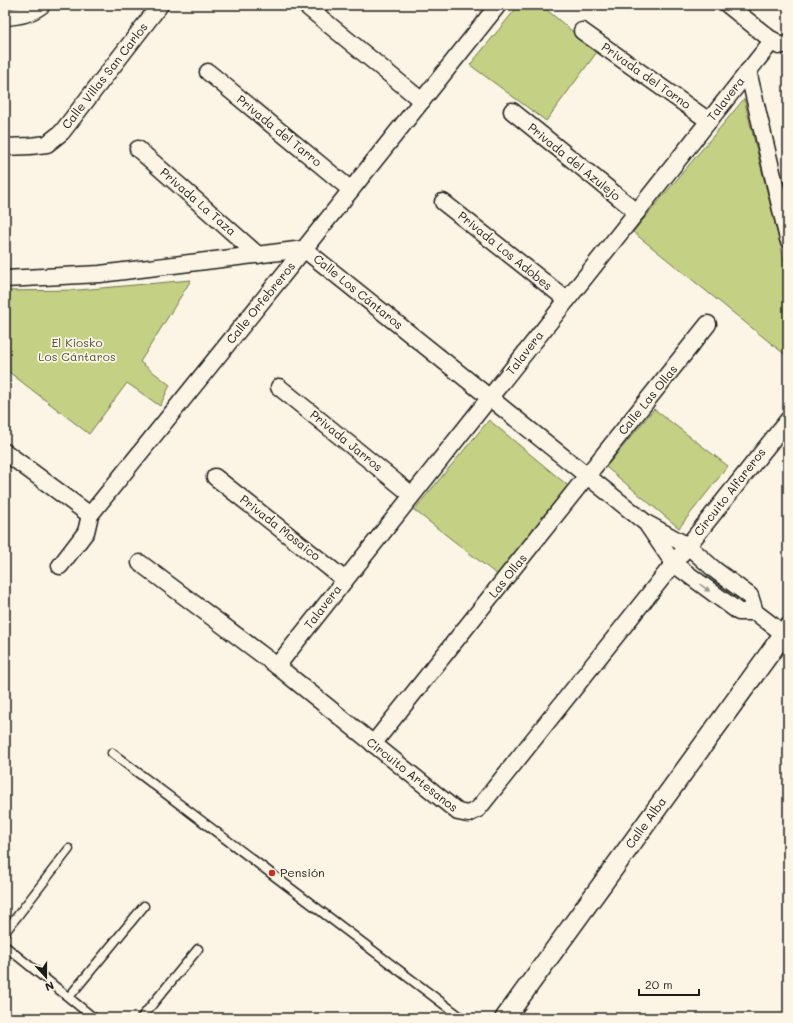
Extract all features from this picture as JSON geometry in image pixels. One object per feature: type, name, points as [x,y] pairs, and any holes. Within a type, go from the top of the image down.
[{"type":"street","points":[[5,17],[32,12],[42,5]]},
{"type":"street","name":"Calle Villas San Carlos","points":[[5,147],[48,144],[62,132],[160,5]]},
{"type":"street","points":[[305,5],[422,101]]},
{"type":"street","points":[[728,5],[780,42]]},
{"type":"street","name":"Calle Orfebreros","points":[[60,566],[86,532],[90,514],[422,101],[491,8]]},
{"type":"street","name":"Privada del Torno","points":[[582,31],[709,121]]},
{"type":"street","name":"Talavera","points":[[277,666],[748,71],[780,42]]},
{"type":"street","points":[[748,71],[788,239]]},
{"type":"street","name":"Privada del Tarro","points":[[208,72],[351,190]]},
{"type":"street","name":"Privada del Azulejo","points":[[512,111],[637,212]]},
{"type":"street","name":"Privada La Taza","points":[[138,149],[258,255]]},
{"type":"street","name":"Privada Los Adobes","points":[[443,202],[567,300]]},
{"type":"street","name":"Calle Los Cántaros","points":[[5,279],[100,274],[304,249],[646,523],[688,546],[715,570],[750,596],[755,612]]},
{"type":"street","name":"Calle Las Ollas","points":[[588,476],[708,324]]},
{"type":"street","name":"Privada Jarros","points":[[279,387],[412,496]]},
{"type":"street","name":"Circuito Alfareros","points":[[688,546],[788,420]]},
{"type":"street","points":[[5,452],[90,514]]},
{"type":"street","name":"Las Ollas","points":[[373,744],[588,476]]},
{"type":"street","name":"Privada Mosaico","points":[[215,477],[345,580]]},
{"type":"street","name":"Calle Los Cántaros","points":[[646,523],[674,564],[739,612],[755,612],[786,631]]},
{"type":"street","name":"Circuito Artesanos","points":[[140,563],[277,666],[458,812],[468,814],[478,809],[688,546]]},
{"type":"street","name":"Calle Alba","points":[[504,1018],[786,631]]},
{"type":"lane","points":[[112,753],[462,1018]]},
{"type":"lane","points":[[5,932],[69,849]]},
{"type":"lane","points":[[69,997],[144,906]]},
{"type":"lane","points":[[5,946],[94,1018]]},
{"type":"lane","points":[[141,1018],[198,949]]},
{"type":"green space","points":[[519,5],[541,5],[597,52],[546,121],[470,65]]},
{"type":"green space","points":[[744,99],[788,276],[788,357],[633,232]]},
{"type":"green space","name":"El Kiosko Los Cántaros","points":[[191,280],[140,362],[170,385],[160,406],[127,383],[89,434],[5,369],[5,291],[79,290]]},
{"type":"green space","points":[[654,409],[728,466],[679,528],[606,467]]},
{"type":"green space","points":[[489,420],[572,489],[500,577],[414,510]]},
{"type":"place","name":"Pensión","points":[[272,873]]}]
